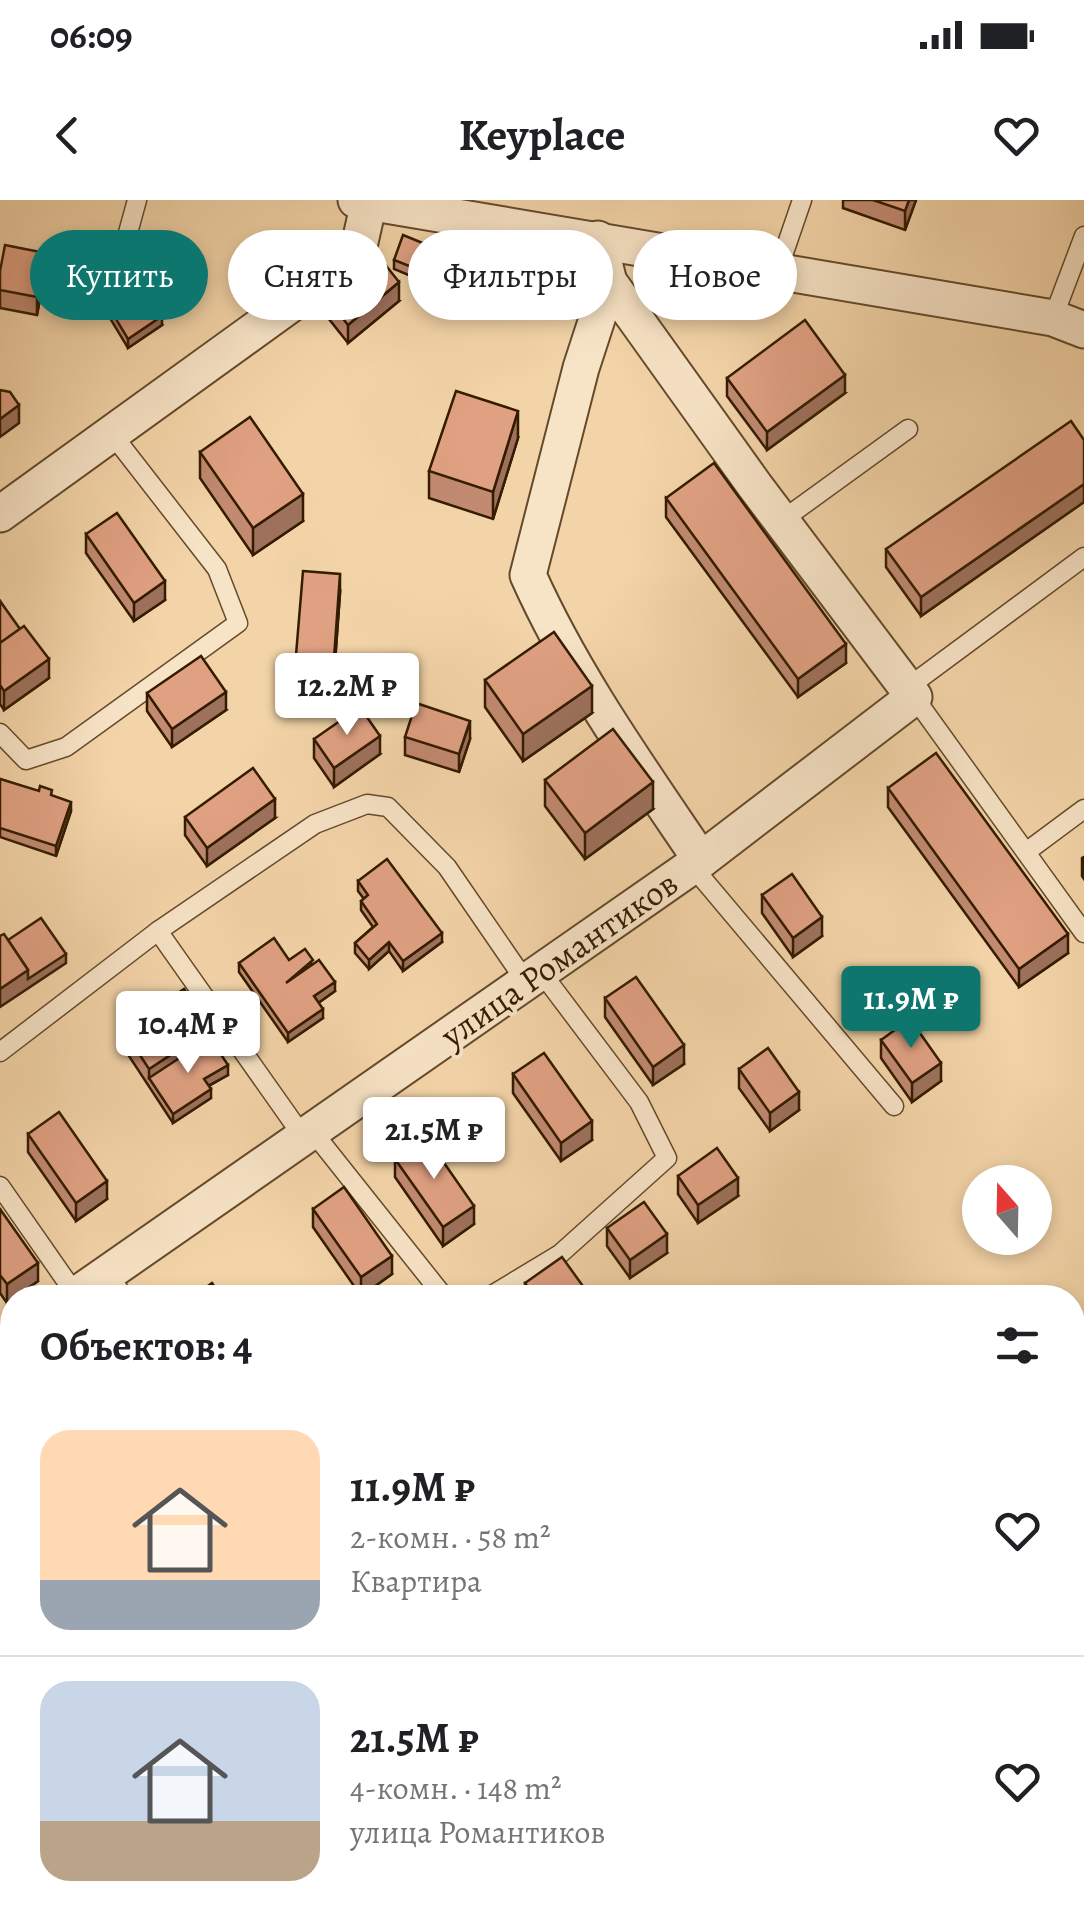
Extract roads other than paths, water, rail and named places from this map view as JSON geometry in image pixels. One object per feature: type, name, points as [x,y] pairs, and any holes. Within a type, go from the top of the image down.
[{"type":"street","points":[[0,514],[302,296],[360,242],[362,201],[482,210],[565,230]]},
{"type":"street","points":[[797,274],[1068,324]]},
{"type":"street","points":[[613,288],[911,693]]},
{"type":"street","name":"улица Романтиков","points":[[596,320],[580,368],[528,575],[541,606],[696,863]]},
{"type":"street","name":"улица Романтиков","points":[[117,1285],[308,1135],[696,863],[911,693]]},
{"type":"lane","points":[[129,230],[137,200]]},
{"type":"lane","points":[[792,230],[802,200]]},
{"type":"lane","points":[[1068,324],[1084,236]]},
{"type":"lane","points":[[781,521],[908,429]]},
{"type":"lane","points":[[0,733],[26,760],[66,748],[238,623],[217,569],[112,434]]},
{"type":"lane","name":"улица Романтиков","points":[[911,693],[1084,557]]},
{"type":"lane","points":[[911,693],[1084,933]]},
{"type":"lane","points":[[0,1052],[158,931],[315,824],[367,804],[388,807],[446,867],[639,1102],[667,1158],[560,1254],[509,1285]]},
{"type":"lane","points":[[1026,852],[1084,809]]},
{"type":"lane","points":[[696,863],[894,1106]]},
{"type":"lane","points":[[158,931],[308,1135],[434,1285]]},
{"type":"lane","points":[[0,1186],[67,1285]]}]
